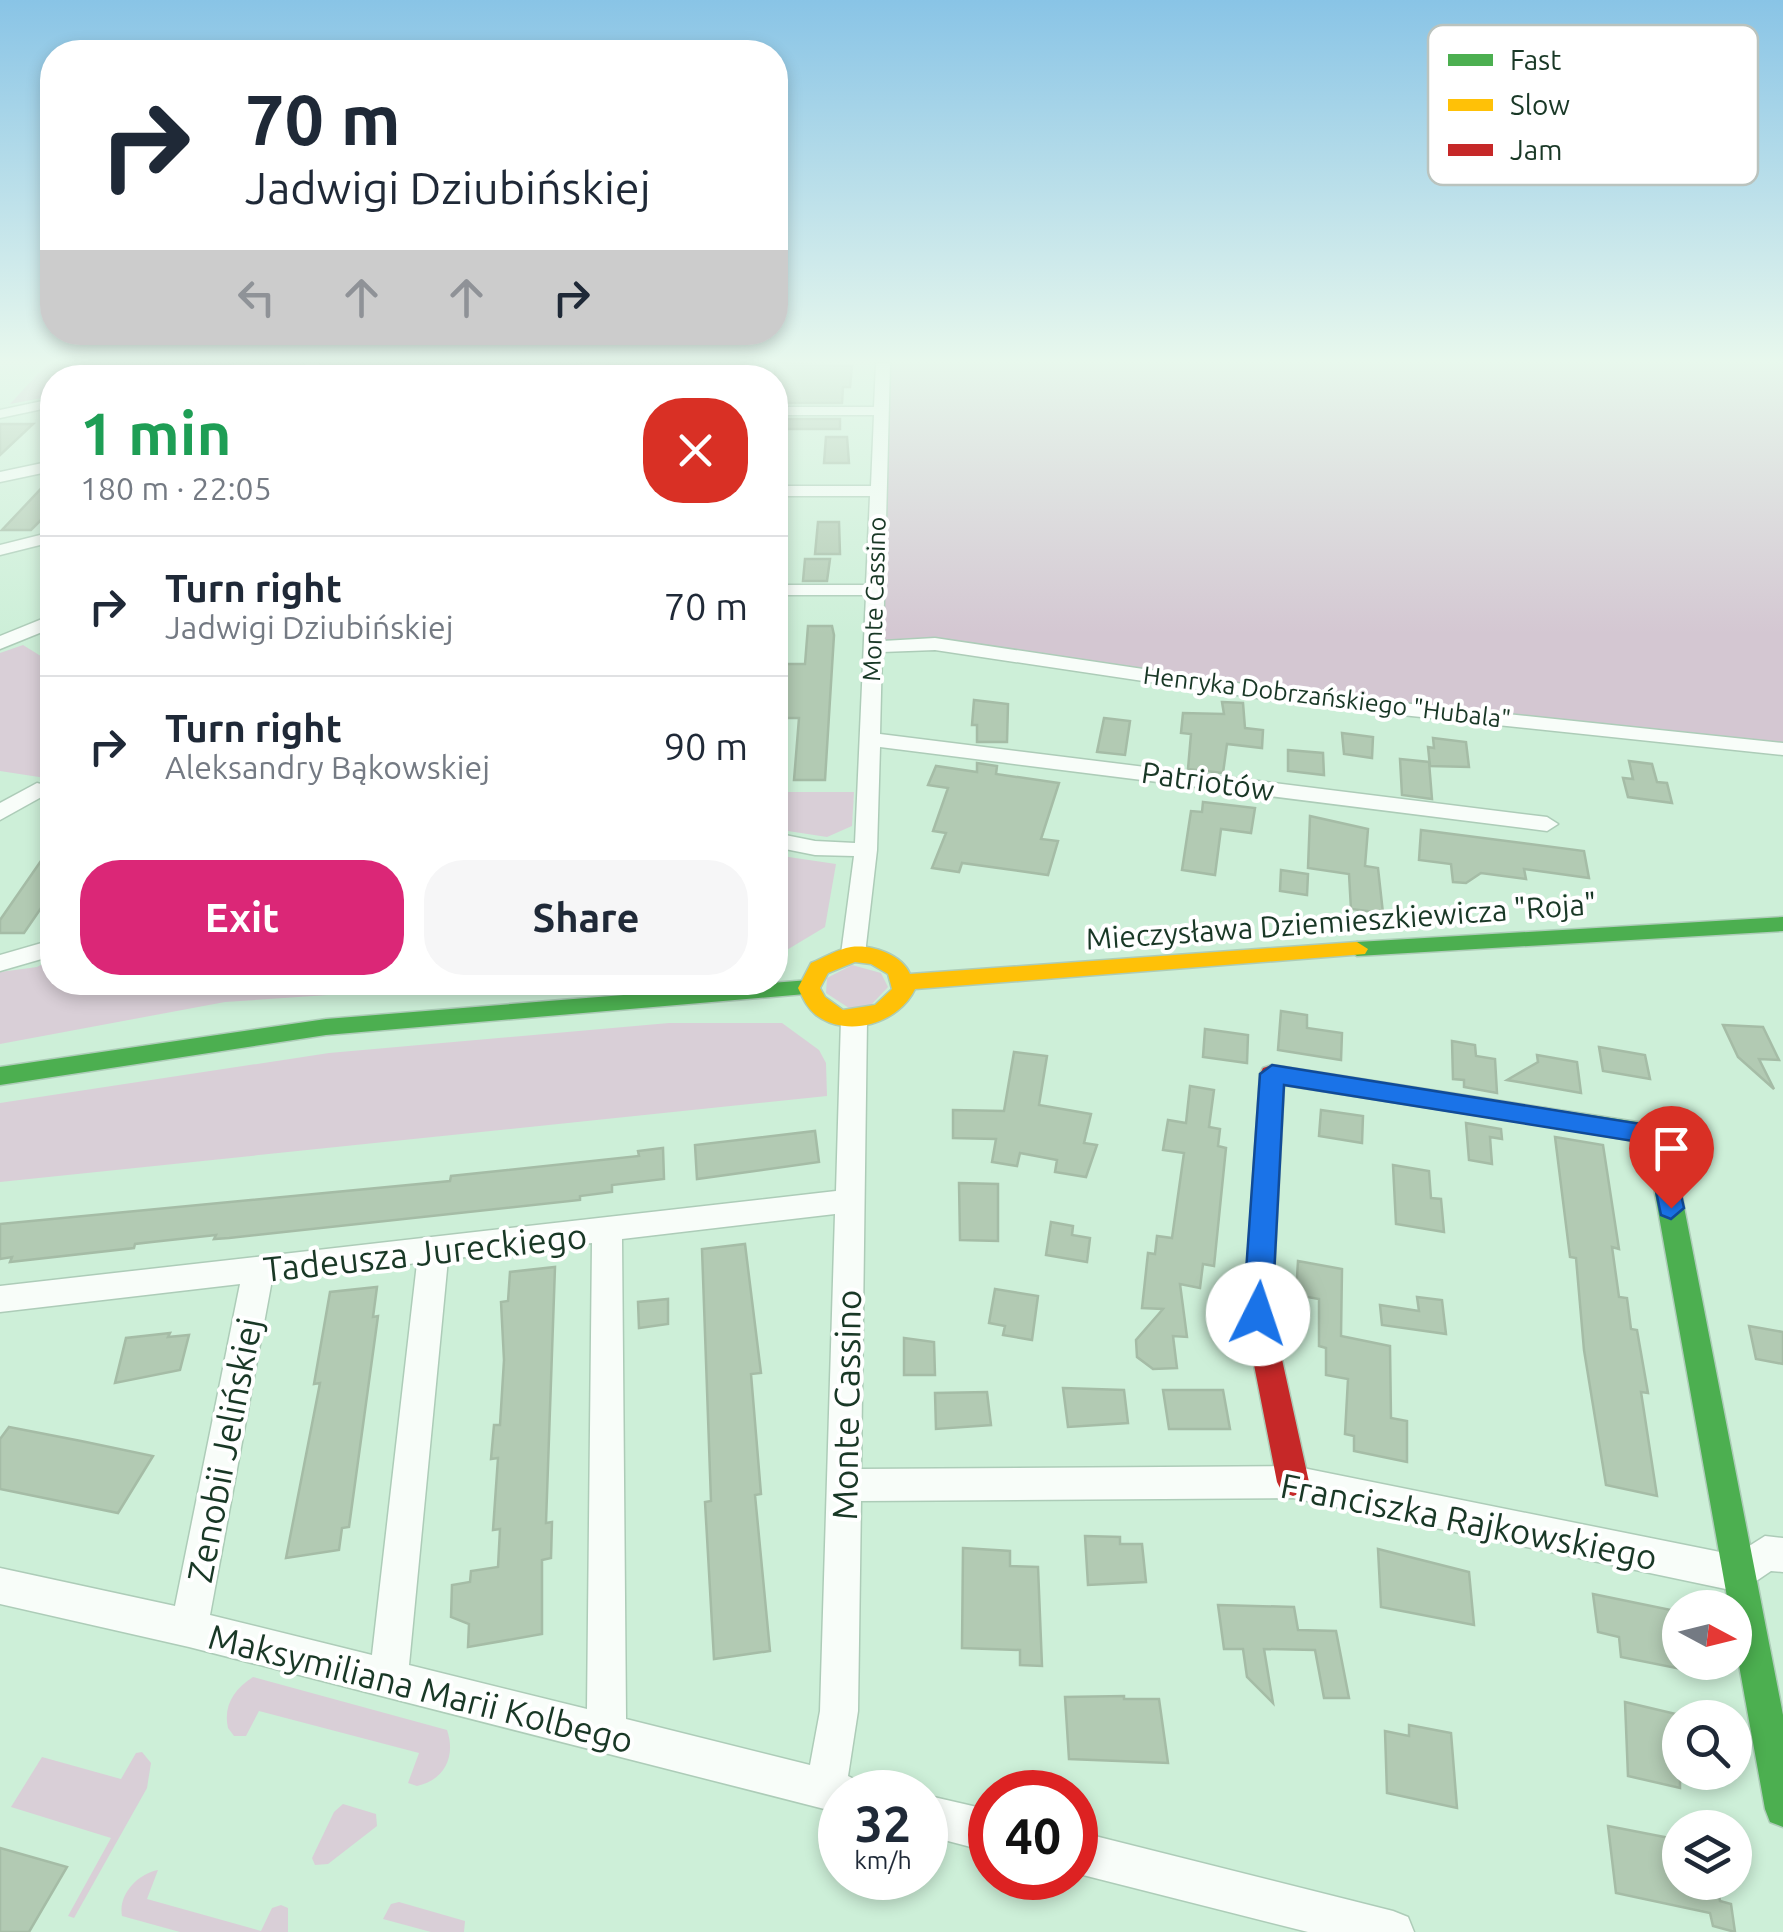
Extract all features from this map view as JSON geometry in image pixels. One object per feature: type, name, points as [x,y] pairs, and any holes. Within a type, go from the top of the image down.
[{"type":"main road","name":"Mieczysława Dziemieszkiewicza \"Roja\"","points":[[904,982],[1222,956],[1783,924]]},
{"type":"main road","points":[[853,954],[887,962],[904,982],[900,999],[889,1010],[854,1019],[828,1013],[818,1006],[809,988],[818,968],[853,954]]},
{"type":"main road","points":[[788,990],[809,988]]},
{"type":"main road","points":[[0,1076],[326,1026],[720,995]]},
{"type":"main road","points":[[1293,1482],[1258,1314],[1272,1074],[1657,1135],[1783,1808]]},
{"type":"street","name":"Monte Cassino","points":[[853,954],[866,850],[878,453]]},
{"type":"street","points":[[0,477],[40,469]]},
{"type":"street","points":[[788,491],[877,491]]},
{"type":"street","points":[[0,550],[40,539]]},
{"type":"street","points":[[788,590],[874,590]]},
{"type":"street","points":[[0,642],[40,626]]},
{"type":"street","name":"Henryka Dobrzańskiego \"Hubala\"","points":[[873,647],[935,644],[1297,698],[1783,748]]},
{"type":"street","name":"Patriotów","points":[[870,739],[1547,824]]},
{"type":"street","points":[[0,813],[36,790]]},
{"type":"street","points":[[788,843],[866,850]]},
{"type":"street","points":[[0,963],[40,951]]},
{"type":"street","name":"Monte Cassino","points":[[835,1770],[846,1484],[854,1019]]},
{"type":"street","name":"Tadeusza Jureckiego","points":[[0,1298],[607,1232],[849,1201]]},
{"type":"street","points":[[606,1736],[607,1232]]},
{"type":"street","points":[[389,1678],[434,1251]]},
{"type":"street","name":"Zenobii Jelińskiej","points":[[189,1628],[258,1271]]},
{"type":"street","name":"Franciszka Rajkowskiego","points":[[846,1484],[1293,1482],[1740,1574]]},
{"type":"street","points":[[1740,1574],[1765,1553],[1783,1555]]},
{"type":"street","name":"Maksymiliana Marii Kolbego","points":[[0,1586],[189,1628],[818,1788]]},
{"type":"street","points":[[1098,1858],[1393,1932]]},
{"type":"shaded area","points":[[881,453],[1783,453],[1783,749],[1297,698],[935,644],[873,647]]},
{"type":"shaded area","points":[[23,645],[40,656],[40,777],[0,771],[0,653]]},
{"type":"shaded area","points":[[788,792],[854,792],[852,826],[827,837],[788,831]]},
{"type":"shaded area","points":[[788,857],[836,864],[825,927],[788,949]]},
{"type":"shaded area","points":[[40,965],[40,995],[329,995],[225,1002],[0,1044],[0,972]]},
{"type":"shaded area","points":[[852,965],[881,973],[888,987],[871,1005],[849,1008],[826,993],[827,978]]},
{"type":"shaded area","points":[[669,1023],[782,1023],[819,1050],[826,1063],[827,1096],[0,1182],[0,1103],[329,1053]]},
{"type":"shaded area","points":[[253,1677],[447,1730],[450,1749],[446,1765],[435,1778],[417,1786],[408,1783],[419,1753],[259,1711],[246,1736],[234,1736],[228,1728],[229,1705],[240,1687]]},
{"type":"shaded area","points":[[142,1752],[151,1763],[147,1788],[74,1918],[68,1916],[111,1838],[11,1807],[42,1757],[121,1779],[136,1753]]},
{"type":"shaded area","points":[[343,1804],[376,1814],[377,1826],[328,1864],[315,1865],[312,1858],[334,1812]]},
{"type":"shaded area","points":[[158,1870],[147,1899],[261,1931],[272,1908],[281,1905],[288,1908],[288,1932],[180,1932],[122,1916],[126,1893],[143,1876]]},
{"type":"shaded area","points":[[399,1902],[465,1921],[464,1932],[431,1932],[383,1919],[391,1904]]},
{"type":"building","points":[[825,453],[848,453],[849,463],[824,463]]},
{"type":"building","points":[[40,490],[40,521],[31,530],[2,530]]},
{"type":"building","points":[[818,522],[839,522],[840,554],[815,554]]},
{"type":"building","points":[[805,559],[830,559],[827,581],[803,581]]},
{"type":"building","points":[[808,626],[832,626],[825,780],[794,780],[799,718],[788,718],[788,664],[805,664]]},
{"type":"building","points":[[974,700],[1008,704],[1007,742],[977,742],[977,725],[972,725]]},
{"type":"building","points":[[1222,702],[1243,703],[1245,728],[1263,730],[1262,748],[1227,744],[1223,773],[1188,769],[1191,734],[1181,733],[1183,713],[1224,714]]},
{"type":"building","points":[[1104,718],[1130,721],[1125,755],[1097,752]]},
{"type":"building","points":[[1342,733],[1373,737],[1372,758],[1344,754]]},
{"type":"building","points":[[1433,738],[1466,742],[1469,767],[1430,766],[1428,747],[1434,748]]},
{"type":"building","points":[[1288,750],[1323,753],[1324,775],[1288,771]]},
{"type":"building","points":[[1400,759],[1429,762],[1432,799],[1402,795]]},
{"type":"building","points":[[1629,761],[1652,764],[1657,782],[1667,783],[1672,803],[1628,797],[1623,778],[1633,779]]},
{"type":"building","points":[[977,763],[997,766],[996,774],[1059,783],[1041,839],[1058,841],[1048,875],[962,863],[959,872],[932,868],[946,833],[933,831],[948,788],[928,785],[936,766],[977,772]]},
{"type":"building","points":[[1203,802],[1255,808],[1251,833],[1221,829],[1215,875],[1182,870],[1191,811],[1202,812]]},
{"type":"building","points":[[1310,816],[1368,829],[1365,866],[1378,868],[1383,913],[1351,909],[1349,874],[1308,868]]},
{"type":"building","points":[[1421,830],[1584,851],[1589,878],[1524,869],[1526,879],[1481,873],[1466,883],[1453,882],[1451,864],[1419,860]]},
{"type":"building","points":[[40,862],[40,910],[24,933],[0,933],[0,920]]},
{"type":"building","points":[[1281,870],[1308,874],[1307,895],[1280,891]]},
{"type":"building","points":[[1281,1011],[1307,1015],[1307,1028],[1342,1033],[1341,1060],[1278,1050]]},
{"type":"building","points":[[1723,1025],[1763,1027],[1779,1060],[1759,1059],[1774,1089],[1738,1057]]},
{"type":"building","points":[[1205,1029],[1248,1035],[1247,1063],[1203,1057]]},
{"type":"building","points":[[1452,1041],[1475,1045],[1476,1056],[1495,1059],[1497,1093],[1464,1087],[1464,1080],[1453,1079]]},
{"type":"building","points":[[1599,1047],[1645,1055],[1650,1079],[1603,1071]]},
{"type":"building","points":[[1014,1052],[1047,1056],[1039,1105],[1091,1114],[1084,1143],[1097,1145],[1086,1177],[1055,1172],[1057,1160],[1020,1153],[1017,1166],[992,1162],[996,1139],[953,1138],[953,1110],[1004,1111]]},
{"type":"building","points":[[1537,1055],[1577,1062],[1581,1093],[1507,1080],[1538,1062]]},
{"type":"building","points":[[1190,1086],[1214,1090],[1209,1127],[1220,1129],[1218,1146],[1226,1148],[1214,1266],[1203,1264],[1200,1288],[1180,1284],[1187,1337],[1173,1336],[1177,1368],[1153,1369],[1137,1357],[1136,1340],[1163,1309],[1142,1308],[1148,1253],[1155,1254],[1157,1236],[1172,1238],[1184,1153],[1163,1150],[1168,1120],[1186,1123]]},
{"type":"building","points":[[1321,1110],[1363,1116],[1362,1143],[1319,1136]]},
{"type":"building","points":[[1466,1123],[1501,1129],[1502,1139],[1490,1137],[1492,1164],[1469,1160]]},
{"type":"building","points":[[815,1131],[819,1162],[697,1179],[695,1145]]},
{"type":"building","points":[[1555,1137],[1603,1145],[1619,1249],[1612,1247],[1619,1297],[1627,1298],[1631,1329],[1637,1330],[1648,1393],[1641,1392],[1657,1496],[1606,1485],[1584,1350],[1576,1258],[1570,1257]]},
{"type":"building","points":[[663,1148],[664,1179],[612,1185],[612,1192],[580,1196],[580,1200],[214,1239],[216,1235],[10,1262],[12,1257],[0,1259],[0,1224],[450,1181],[451,1176],[639,1156],[638,1151]]},
{"type":"building","points":[[1393,1165],[1429,1171],[1431,1198],[1441,1199],[1444,1232],[1396,1224]]},
{"type":"building","points":[[959,1183],[998,1184],[998,1241],[960,1240]]},
{"type":"building","points":[[1051,1222],[1073,1226],[1072,1235],[1090,1238],[1087,1262],[1046,1255]]},
{"type":"building","points":[[745,1244],[761,1373],[751,1374],[761,1494],[755,1495],[770,1651],[714,1659],[705,1502],[711,1501],[702,1249]]},
{"type":"building","points":[[1298,1261],[1342,1269],[1341,1336],[1390,1346],[1391,1418],[1407,1421],[1407,1462],[1354,1451],[1354,1436],[1345,1434],[1348,1379],[1326,1375],[1326,1348],[1319,1346],[1319,1299],[1296,1295]]},
{"type":"building","points":[[555,1267],[546,1523],[552,1522],[551,1558],[542,1560],[542,1634],[468,1647],[469,1624],[451,1617],[452,1585],[470,1582],[471,1571],[498,1567],[500,1529],[493,1530],[498,1458],[491,1459],[494,1425],[500,1425],[504,1360],[501,1302],[508,1301],[510,1272]]},
{"type":"building","points":[[377,1287],[373,1317],[378,1316],[349,1527],[342,1528],[339,1550],[286,1558],[320,1383],[314,1384],[330,1292]]},
{"type":"building","points":[[995,1289],[1038,1296],[1032,1340],[1003,1335],[1005,1326],[989,1323]]},
{"type":"building","points":[[1417,1297],[1442,1300],[1446,1334],[1382,1325],[1380,1305],[1419,1311]]},
{"type":"building","points":[[668,1299],[668,1324],[639,1328],[638,1302]]},
{"type":"building","points":[[1749,1326],[1783,1332],[1783,1364],[1756,1359]]},
{"type":"building","points":[[170,1333],[168,1337],[189,1335],[180,1370],[115,1383],[126,1338]]},
{"type":"building","points":[[904,1338],[934,1342],[935,1375],[904,1375]]},
{"type":"building","points":[[1063,1388],[1124,1390],[1128,1423],[1068,1427]]},
{"type":"building","points":[[1163,1390],[1223,1390],[1230,1429],[1169,1429]]},
{"type":"building","points":[[987,1392],[991,1425],[936,1429],[935,1393]]},
{"type":"building","points":[[9,1427],[153,1456],[118,1513],[0,1489],[0,1439]]},
{"type":"building","points":[[1085,1536],[1120,1537],[1120,1544],[1142,1544],[1146,1582],[1088,1585]]},
{"type":"building","points":[[963,1548],[1010,1551],[1010,1566],[1038,1567],[1042,1666],[1020,1665],[1020,1650],[962,1648]]},
{"type":"building","points":[[1378,1549],[1469,1572],[1474,1625],[1381,1607]]},
{"type":"building","points":[[1593,1594],[1662,1608],[1662,1665],[1621,1657],[1619,1637],[1598,1632]]},
{"type":"building","points":[[1218,1605],[1294,1607],[1298,1630],[1336,1631],[1349,1698],[1324,1698],[1315,1650],[1264,1649],[1273,1703],[1247,1677],[1243,1649],[1224,1649]]},
{"type":"building","points":[[1065,1697],[1159,1699],[1168,1763],[1069,1759]]},
{"type":"building","points":[[1625,1702],[1662,1711],[1662,1784],[1628,1776]]},
{"type":"building","points":[[1409,1725],[1451,1733],[1457,1808],[1387,1793],[1385,1731],[1409,1736]]},
{"type":"building","points":[[1608,1826],[1662,1836],[1662,1900],[1720,1900],[1731,1904],[1735,1932],[1713,1926],[1710,1913],[1616,1893]]},
{"type":"building","points":[[0,1848],[67,1867],[29,1932],[0,1932]]},
{"type":"traffic: fast","points":[[1357,949],[1783,924]]},
{"type":"traffic: fast","points":[[788,990],[809,988]]},
{"type":"traffic: fast","points":[[0,1076],[326,1027],[722,995]]},
{"type":"traffic: fast","points":[[1545,1117],[1657,1135],[1783,1809]]},
{"type":"traffic: slow","points":[[904,982],[1357,949]]},
{"type":"traffic: slow","points":[[853,954],[876,957],[898,970],[904,990],[883,1010],[855,1019],[827,1012],[809,988],[819,968],[853,954]]},
{"type":"traffic: jam","points":[[1293,1482],[1258,1314],[1272,1074],[1545,1117]]},
{"type":"route","points":[[1258,1314],[1272,1074],[1657,1135],[1671,1208]]}]
